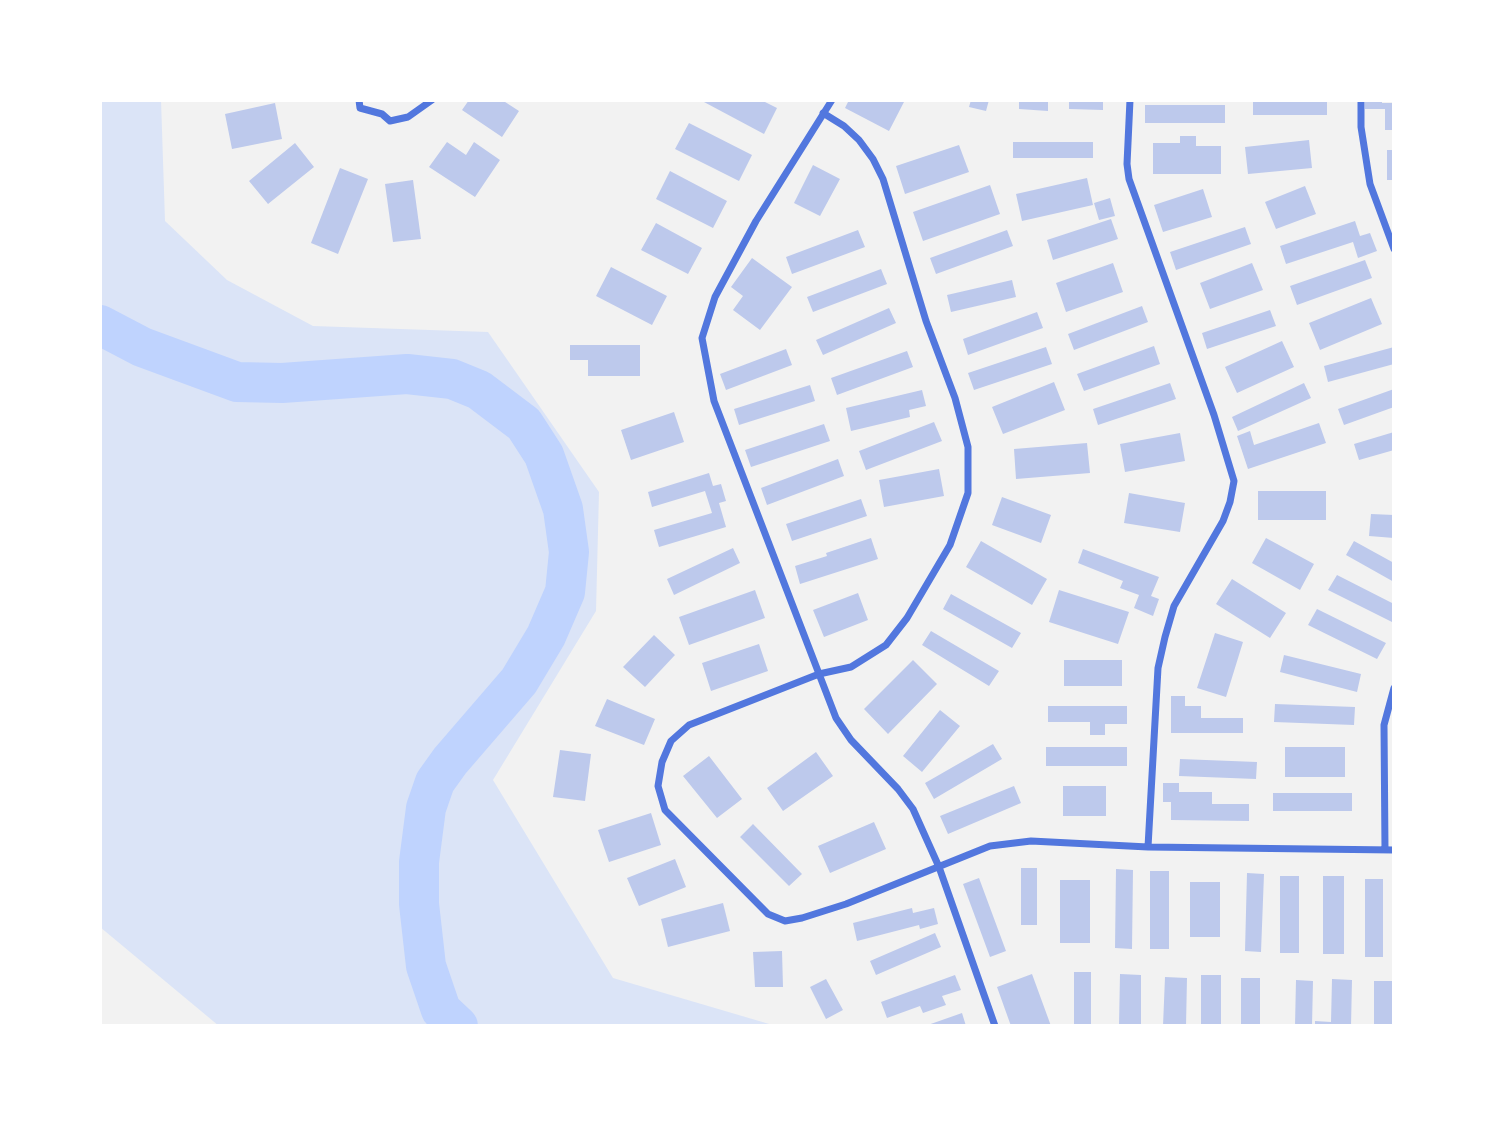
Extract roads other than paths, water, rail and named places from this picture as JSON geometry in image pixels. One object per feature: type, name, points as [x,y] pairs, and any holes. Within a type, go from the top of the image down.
[{"type":"street","points":[[359,100],[360,108],[382,114],[390,121],[408,117],[432,100]]},
{"type":"street","points":[[832,100],[756,221],[715,298],[702,338],[714,401],[836,718],[851,740],[898,789],[913,809],[939,867],[995,1026]]},
{"type":"street","points":[[1130,100],[1129,180],[1214,415],[1234,481],[1223,521],[1174,606],[1165,637],[1158,668],[1149,847]]},
{"type":"street","points":[[1361,100],[1361,127],[1370,184],[1394,249]]},
{"type":"street","points":[[823,113],[844,126],[859,140],[883,179],[926,320],[955,398],[968,447],[968,493],[950,545],[907,618],[886,645],[851,667],[819,674],[689,725],[671,741],[662,762],[658,786],[665,810],[768,914],[785,921],[846,904],[990,846],[1031,841],[1149,847],[1394,850]]},
{"type":"street","points":[[1385,850],[1384,724],[1394,688]]},
{"type":"waterway","points":[[100,325],[142,347],[237,382],[282,383],[407,374],[452,379],[479,390],[524,424],[544,455],[563,509],[569,552],[565,592],[546,636],[519,681],[450,761],[435,782],[426,808],[419,862],[419,904],[426,966],[441,1010],[458,1026]]}]
